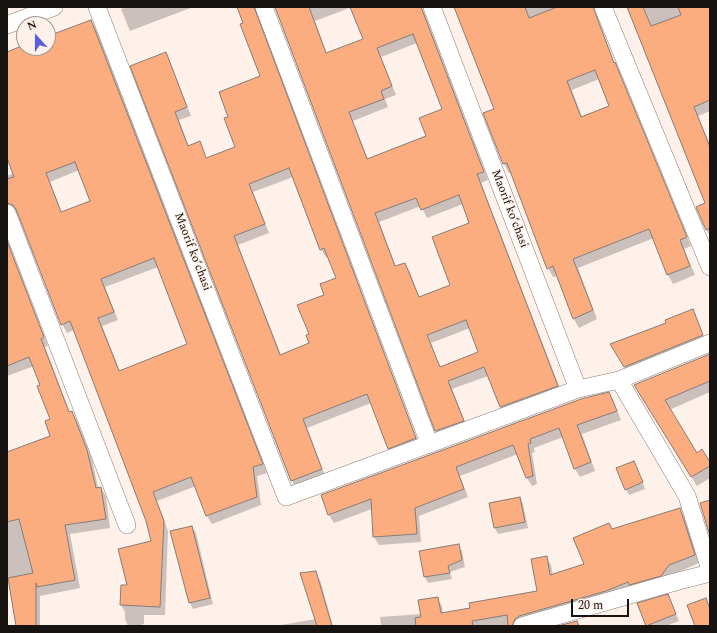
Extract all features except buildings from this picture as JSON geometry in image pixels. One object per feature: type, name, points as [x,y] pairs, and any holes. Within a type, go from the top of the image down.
[{"type":"street","points":[[7,25],[54,7]]},
{"type":"street","name":"Maorif koʻchasi","points":[[97,7],[286,497],[429,443]]},
{"type":"street","points":[[264,7],[429,443],[578,389],[619,380],[710,343]]},
{"type":"street","name":"Maorif koʻchasi","points":[[432,7],[578,389]]},
{"type":"street","points":[[603,7],[710,267]]},
{"type":"street","points":[[7,214],[127,525]]},
{"type":"street","points":[[522,626],[710,572],[706,542],[687,496],[619,380]]}]
